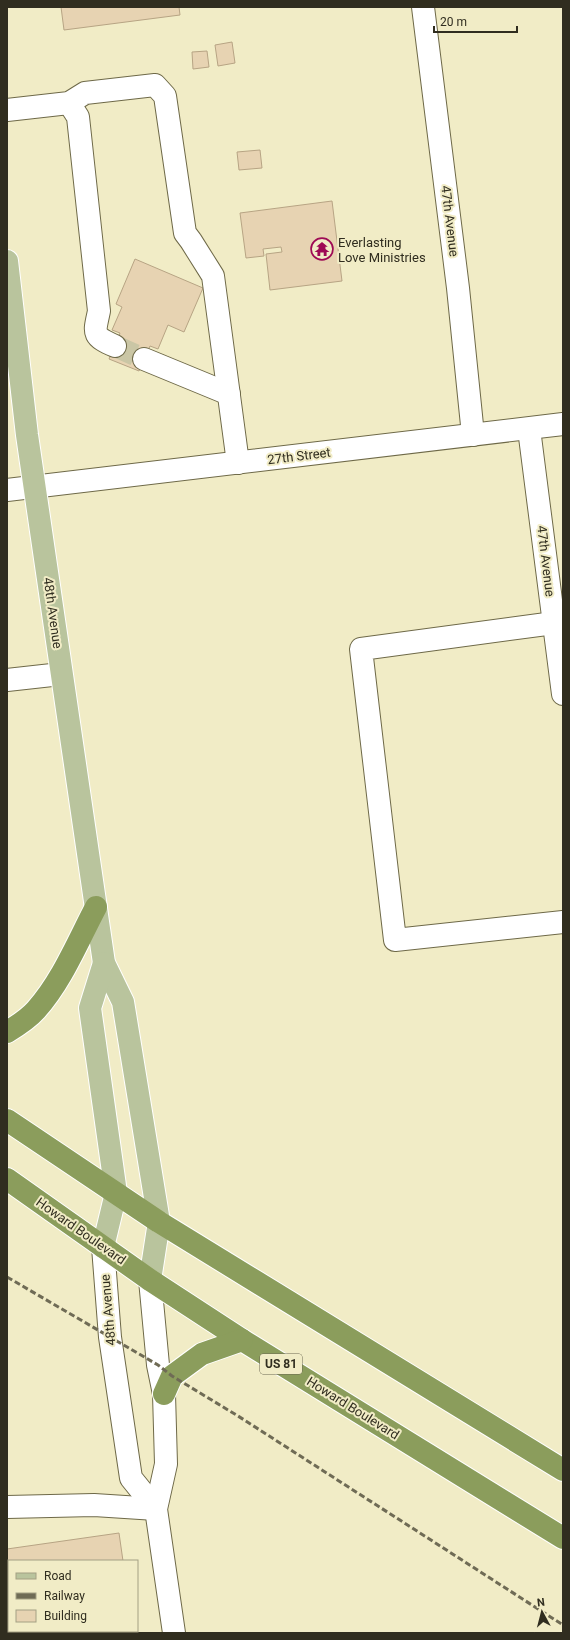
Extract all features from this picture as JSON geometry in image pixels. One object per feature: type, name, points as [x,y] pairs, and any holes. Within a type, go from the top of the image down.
[{"type":"highway","points":[[7,1032],[21,1024],[36,1011],[50,992],[96,907]]},
{"type":"highway","points":[[7,1120],[159,1222],[563,1470]]},
{"type":"highway","name":"Howard Boulevard","points":[[7,1179],[150,1280],[242,1340],[563,1538]]},
{"type":"highway","points":[[164,1394],[172,1376],[202,1354],[242,1340]]},
{"type":"main road","name":"48th Avenue","points":[[7,261],[27,435],[104,963],[123,1002],[159,1222],[150,1280]]},
{"type":"main road","name":"48th Avenue","points":[[103,1247],[116,1193],[90,1008],[104,963]]},
{"type":"street","name":"47th Avenue","points":[[423,7],[457,280],[473,435]]},
{"type":"street","points":[[7,110],[68,103],[85,93],[155,85],[165,96],[184,233],[191,240],[213,276],[238,463]]},
{"type":"street","points":[[68,103],[78,117],[79,125],[99,311],[95,330],[100,340],[114,346]]},
{"type":"street","points":[[144,359],[228,394]]},
{"type":"street","name":"27th Street","points":[[7,490],[35,488],[563,424]]},
{"type":"street","name":"47th Avenue","points":[[528,428],[563,694]]},
{"type":"street","points":[[554,623],[361,649],[394,940],[563,922]]},
{"type":"street","points":[[7,680],[62,674]]},
{"type":"street","name":"48th Avenue","points":[[103,1247],[110,1337],[131,1478],[156,1509]]},
{"type":"street","name":"48th Avenue","points":[[150,1280],[158,1365],[164,1394],[166,1464],[156,1509],[174,1633]]},
{"type":"street","points":[[7,1507],[94,1505],[156,1509]]},
{"type":"building","points":[[61,7],[179,7],[180,15],[64,30]]},
{"type":"building","points":[[232,42],[235,63],[218,66],[215,45]]},
{"type":"building","points":[[207,51],[209,67],[193,69],[192,52]]},
{"type":"building","points":[[260,150],[262,168],[239,170],[237,152]]},
{"type":"building","points":[[332,201],[342,281],[270,290],[266,254],[282,252],[281,247],[263,249],[264,256],[246,258],[240,213]]},
{"type":"building","points":[[135,259],[203,288],[184,332],[168,325],[158,349],[150,346],[139,371],[109,359],[120,333],[112,330],[122,307],[116,304]]},
{"type":"building","points":[[119,1533],[123,1560],[8,1560],[8,1632],[118,1632],[7,1633],[7,1549]]},
{"type":"tunnel","points":[[115,346],[144,359]]},
{"type":"railway","points":[[7,1277],[158,1365],[172,1376],[238,1416],[563,1625]]},
{"type":"place","name":"Everlasting Love Ministries","points":[[322,249]]}]
